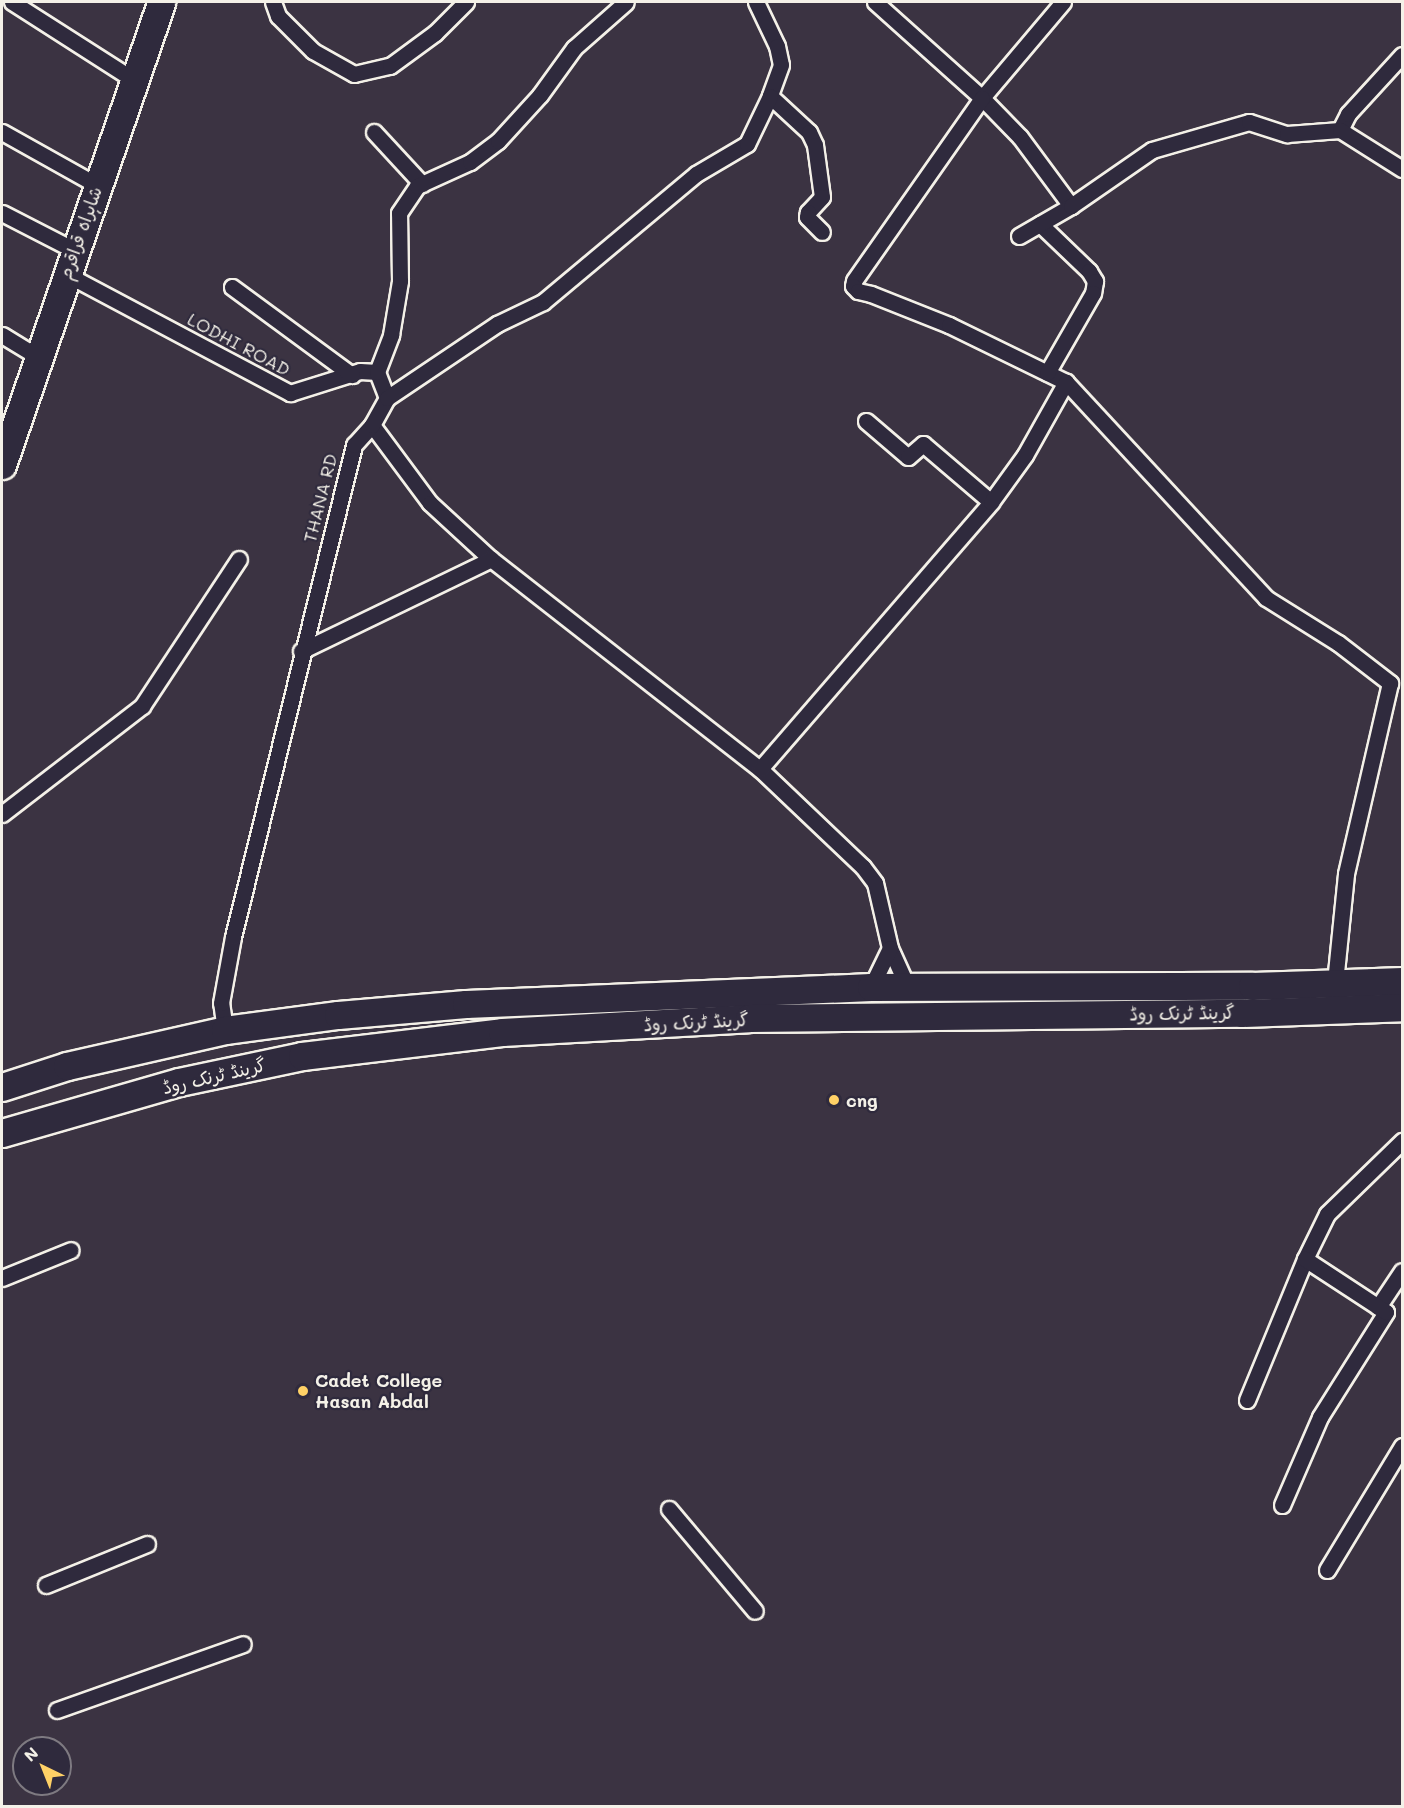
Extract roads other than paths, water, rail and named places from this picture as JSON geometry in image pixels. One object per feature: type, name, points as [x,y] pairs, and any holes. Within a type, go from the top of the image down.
[{"type":"highway","name":"شاہراہ قراقرم","points":[[2,465],[161,2]]},
{"type":"highway","name":"گرینڈ ٹرنک روڈ","points":[[2,1087],[67,1066],[225,1030],[338,1015],[466,1004],[871,987],[1252,986],[1402,981]]},
{"type":"highway","name":"گرینڈ ٹرنک روڈ","points":[[2,1133],[179,1082],[302,1056],[502,1032],[749,1018],[1242,1013],[1402,1007]]},
{"type":"highway","points":[[2,1069],[67,1066]]},
{"type":"street","points":[[12,2],[134,80]]},
{"type":"street","points":[[273,2],[278,16],[313,51],[354,74],[390,66],[435,33],[466,2]]},
{"type":"street","points":[[387,398],[377,372],[391,335],[400,281],[399,213],[417,186],[470,162],[498,141],[540,95],[574,48],[626,2]]},
{"type":"street","name":"THANA RD","points":[[225,1030],[221,1003],[233,937],[301,651],[354,446],[372,425],[387,398],[497,324],[543,302],[696,174],[747,144],[770,96],[781,65],[777,46],[756,2]]},
{"type":"street","points":[[875,2],[982,98],[1020,137],[1071,206]]},
{"type":"street","points":[[1063,2],[982,98],[854,281],[853,286],[858,291],[949,325],[1066,382],[1266,598],[1338,643],[1390,683],[1346,874],[1335,982]]},
{"type":"street","points":[[1340,130],[1348,114],[1402,55]]},
{"type":"street","points":[[770,96],[810,132],[815,145],[822,197],[808,212],[807,218],[822,232]]},
{"type":"street","points":[[1019,236],[1071,206],[1152,150],[1249,122],[1287,134],[1340,130],[1402,169]]},
{"type":"street","points":[[2,132],[97,185]]},
{"type":"street","points":[[374,132],[422,184]]},
{"type":"street","name":"LODHI ROAD","points":[[2,213],[70,262],[290,393],[360,371],[377,372]]},
{"type":"street","points":[[1040,224],[1089,271],[1095,281],[1093,293],[1047,373]]},
{"type":"street","points":[[232,287],[352,375]]},
{"type":"street","points":[[2,335],[38,357]]},
{"type":"street","points":[[760,769],[991,502],[1025,455],[1066,382]]},
{"type":"street","points":[[866,421],[908,457],[923,444],[991,502]]},
{"type":"street","points":[[372,425],[430,503],[491,559],[760,769],[863,867],[875,884],[890,948],[908,988]]},
{"type":"street","points":[[2,814],[142,706],[239,559]]},
{"type":"street","points":[[301,651],[491,559]]},
{"type":"street","points":[[871,987],[890,948]]},
{"type":"street","points":[[1247,1400],[1305,1259],[1327,1214],[1402,1141]]},
{"type":"street","points":[[2,1278],[71,1250]]},
{"type":"street","points":[[1282,1505],[1320,1418],[1386,1312],[1305,1259]]},
{"type":"street","points":[[1378,1307],[1402,1271]]},
{"type":"street","points":[[1327,1570],[1402,1446]]},
{"type":"street","points":[[669,1509],[755,1611]]},
{"type":"street","points":[[46,1584],[147,1544]]},
{"type":"street","points":[[57,1710],[243,1644]]},
{"type":"place","name":"cng","points":[[834,1100]]},
{"type":"place","name":"Cadet College Hasan Abdal","points":[[303,1391]]}]
